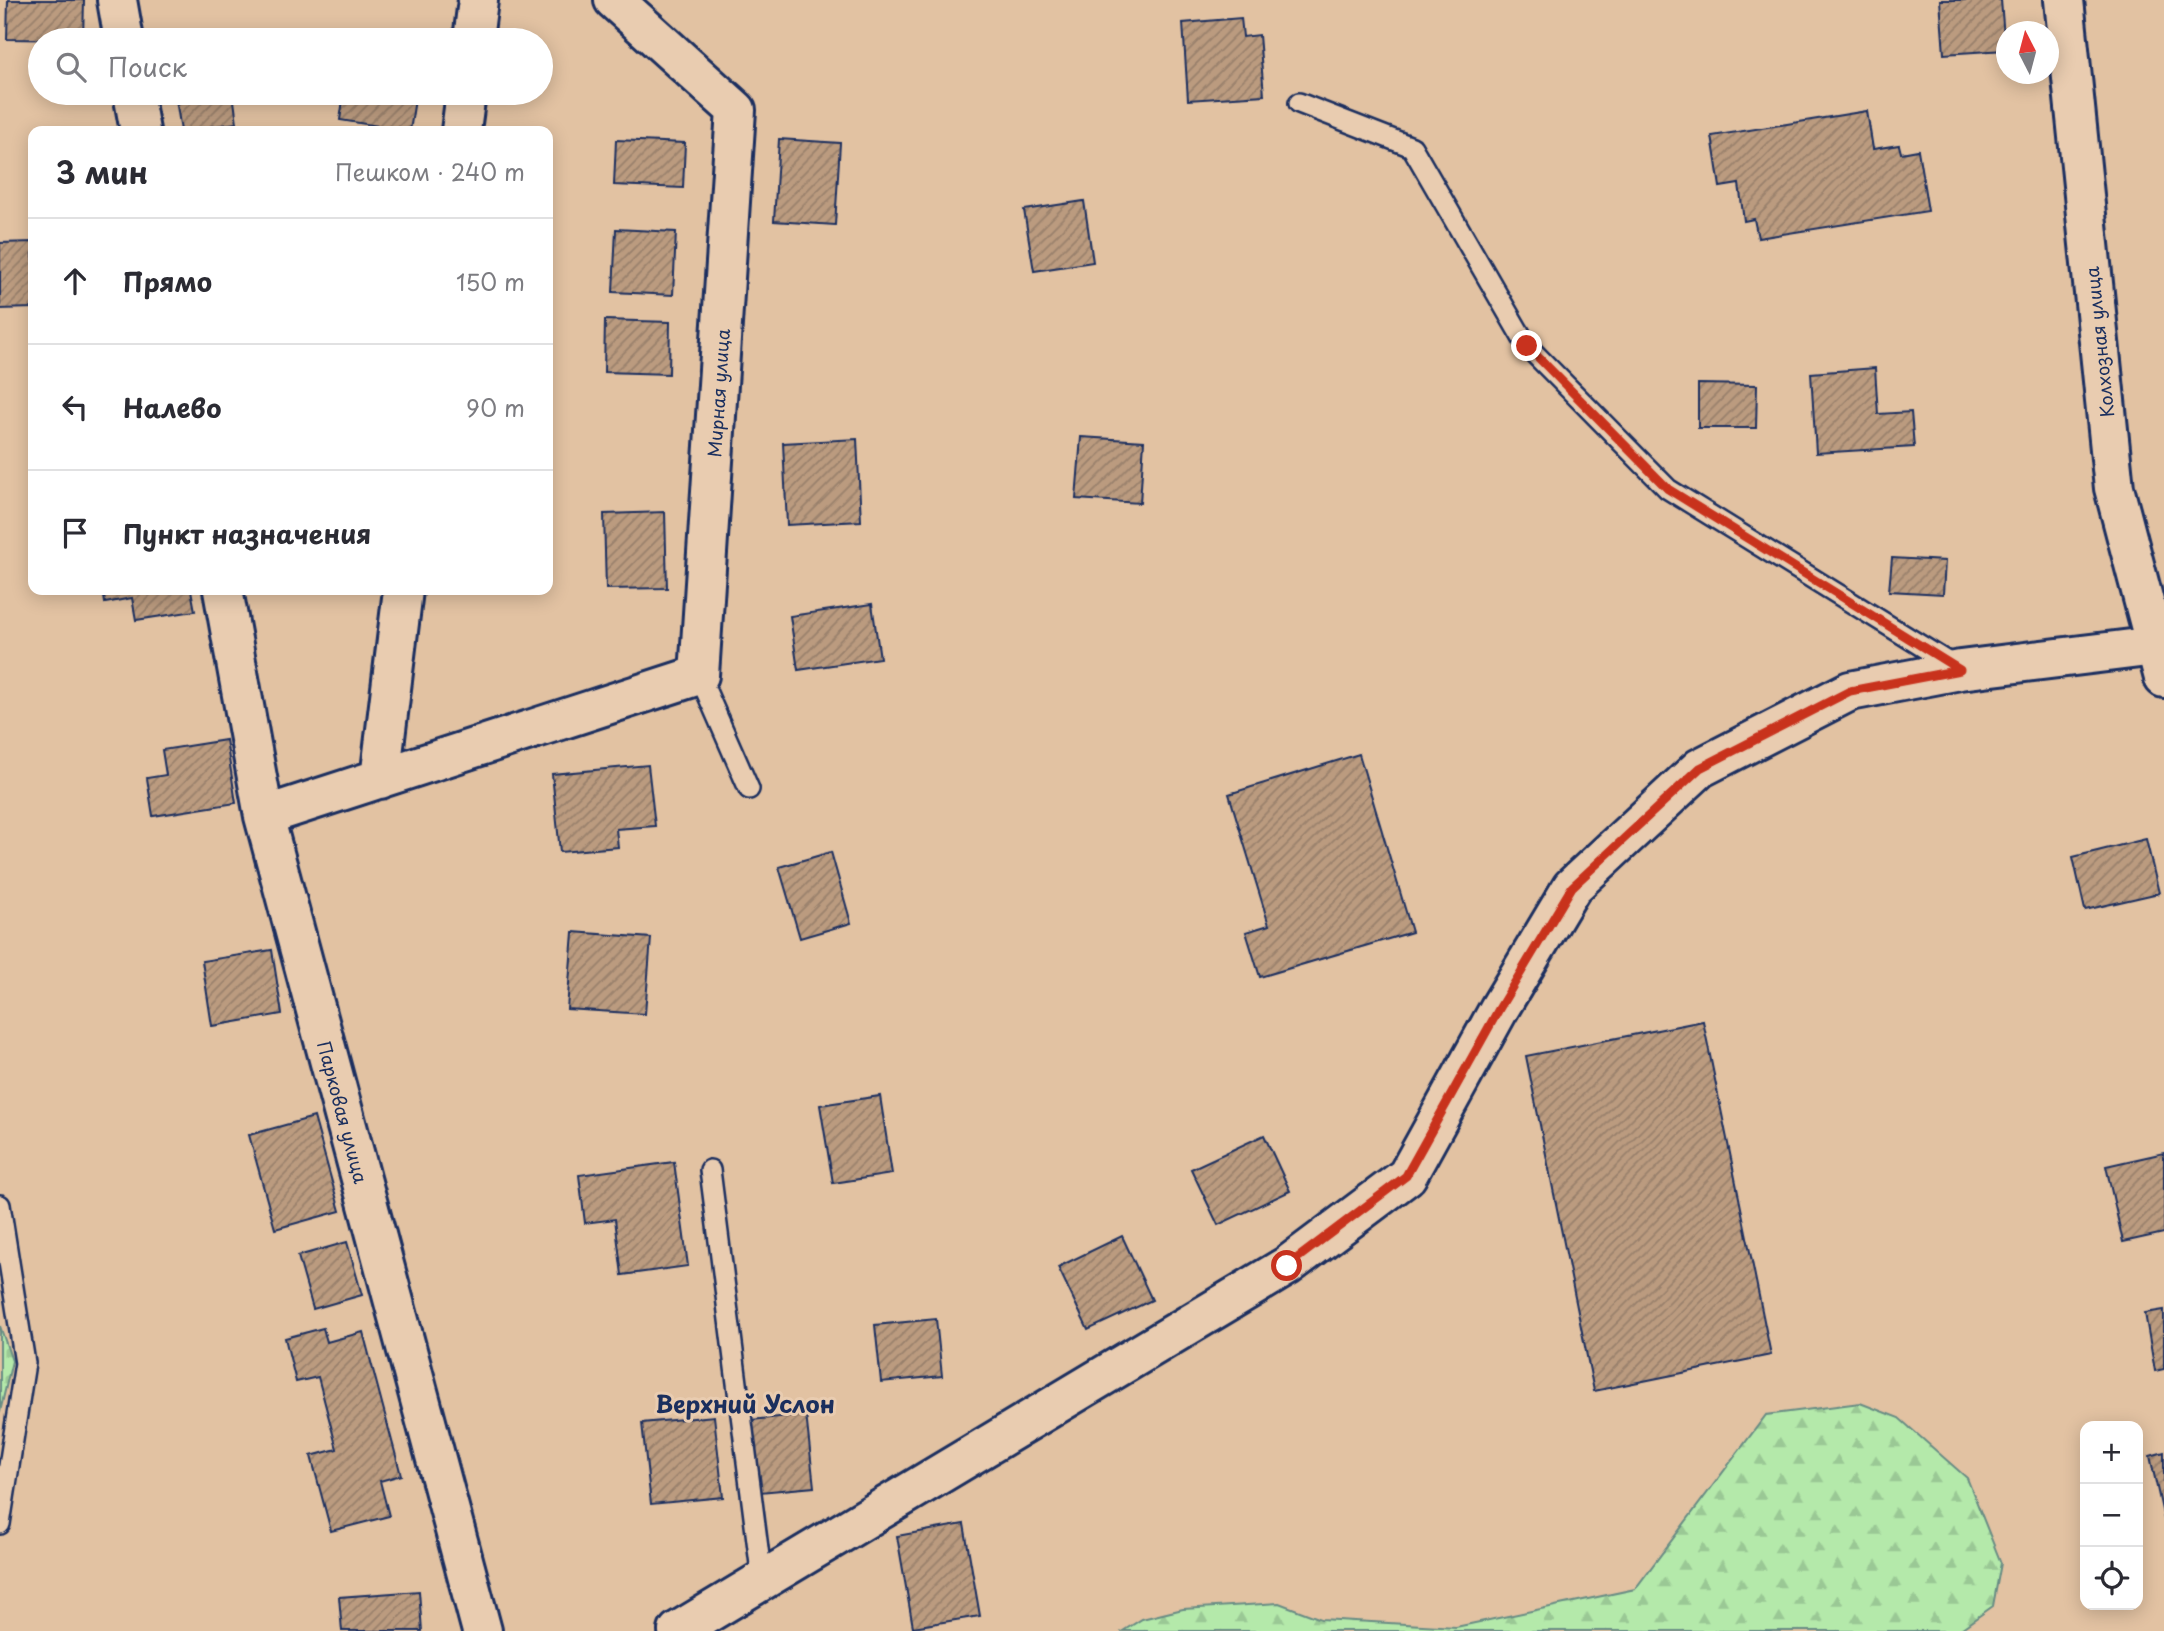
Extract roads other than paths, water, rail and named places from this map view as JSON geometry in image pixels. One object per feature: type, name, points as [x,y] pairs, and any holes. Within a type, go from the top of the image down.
[{"type":"street","points":[[117,0],[122,28]]},
{"type":"street","points":[[474,28],[478,0]]},
{"type":"street","name":"Мирная улица","points":[[614,0],[736,110],[699,675]]},
{"type":"street","name":"Колхозная улица","points":[[2064,0],[2114,488],[2160,662]]},
{"type":"street","points":[[135,105],[139,126]]},
{"type":"street","points":[[462,126],[464,105]]},
{"type":"street","name":"Парковая улица","points":[[224,595],[264,816],[482,1631]]},
{"type":"street","points":[[380,779],[402,595]]},
{"type":"street","points":[[678,1631],[1287,1266],[1406,1176],[1499,1009],[1572,887],[1700,768],[1850,691],[1960,670],[2160,662]]},
{"type":"street","points":[[264,816],[699,675]]},
{"type":"lane","points":[[1299,103],[1412,147],[1527,346],[1668,489],[1960,670]]},
{"type":"lane","points":[[699,675],[749,789]]},
{"type":"lane","points":[[710,1171],[762,1580]]},
{"type":"lane","points":[[0,1205],[25,1363],[0,1524]]},
{"type":"district","name":"Верхний Услон","points":[[745,1403]]}]
